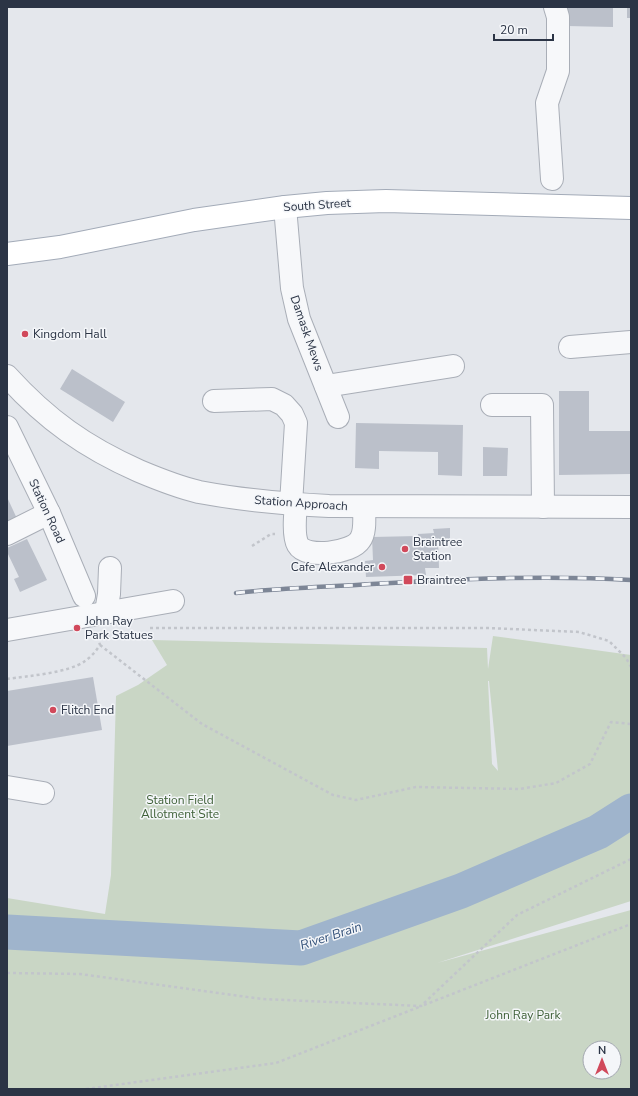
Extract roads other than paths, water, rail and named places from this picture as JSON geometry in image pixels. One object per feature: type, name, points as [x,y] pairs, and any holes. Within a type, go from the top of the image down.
[{"type":"main road","name":"South Street","points":[[7,254],[60,247],[194,220],[285,207],[327,203],[386,201],[631,208]]},
{"type":"street","points":[[552,179],[547,103],[558,71],[558,17],[555,7]]},
{"type":"street","name":"Damask Mews","points":[[285,207],[292,288],[300,319],[338,418]]},
{"type":"street","points":[[570,347],[631,342]]},
{"type":"street","name":"Damask Mews","points":[[326,386],[453,366]]},
{"type":"street","name":"Station Approach","points":[[7,376],[38,408],[67,432],[94,449],[120,463],[159,480],[197,491],[233,498],[294,504],[364,507],[631,507]]},
{"type":"street","points":[[214,401],[272,400],[284,405],[292,414],[296,423],[295,522],[297,544],[303,550],[315,552],[346,550],[353,547],[360,540],[363,531],[364,507]]},
{"type":"street","points":[[492,405],[542,405],[544,507]]},
{"type":"street","name":"Station Road","points":[[7,427],[49,513],[84,596]]},
{"type":"street","points":[[7,534],[49,513]]},
{"type":"street","points":[[106,612],[109,594],[110,568]]},
{"type":"street","points":[[7,630],[173,601]]},
{"type":"street","points":[[7,787],[42,793]]},
{"type":"waterway","name":"River Brain","points":[[7,932],[301,948],[461,891],[598,832],[631,811]]},
{"type":"railway","points":[[236,593],[469,579],[566,578],[631,580]]},
{"type":"place","name":"Kingdom Hall","points":[[25,334]]},
{"type":"place","name":"Braintree Station","points":[[405,549]]},
{"type":"place","name":"Cafe Alexander","points":[[382,567]]},
{"type":"place","name":"Braintree","points":[[408,580]]},
{"type":"place","name":"John Ray Park Statues","points":[[77,628]]},
{"type":"place","name":"Flitch End","points":[[53,710]]},
{"type":"park label","name":"Station Field Allotment Site","points":[[180,807]]},
{"type":"park label","name":"John Ray Park","points":[[523,1015]]}]
